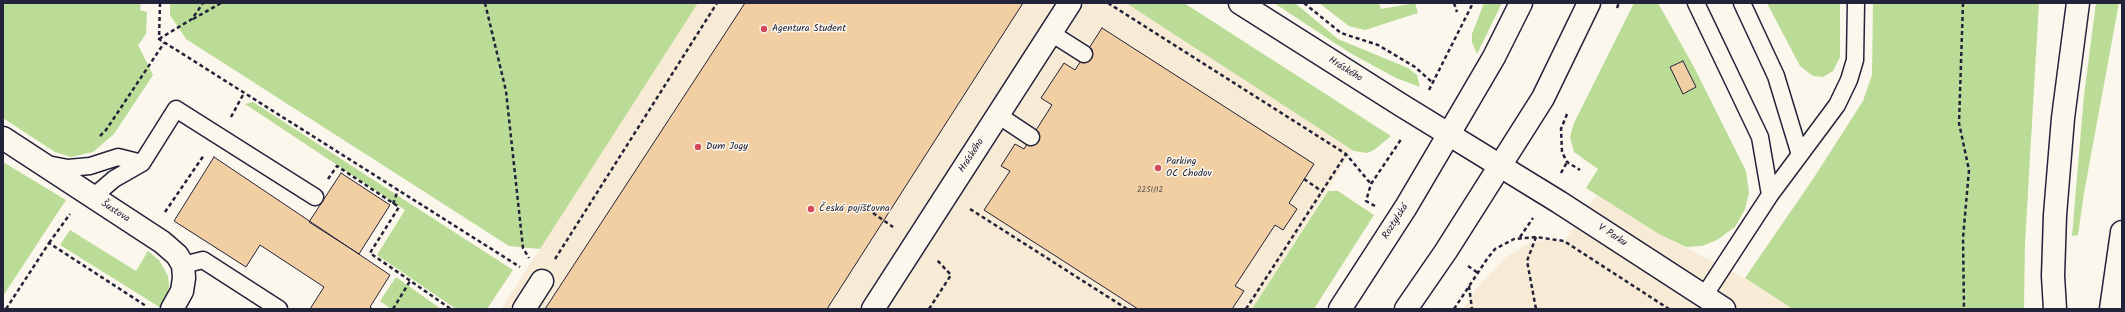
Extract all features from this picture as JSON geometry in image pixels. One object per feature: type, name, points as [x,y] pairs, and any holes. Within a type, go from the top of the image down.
[{"type":"main road","name":"Hráského","points":[[873,309],[1070,3]]},
{"type":"main road","name":"Roztylská","points":[[1340,309],[1406,207],[1494,57],[1521,3]]},
{"type":"main road","points":[[1406,309],[1543,98],[1589,3]]},
{"type":"main road","points":[[2055,309],[2053,276],[2055,215],[2064,110],[2078,3]]},
{"type":"main road","name":"Hráského","points":[[1239,4],[1449,134]]},
{"type":"main road","points":[[1449,134],[1500,166]]},
{"type":"main road","name":"Šustova","points":[[3,138],[162,242],[177,255],[183,265]]},
{"type":"main road","name":"V Parku","points":[[1500,166],[1559,202],[1724,309]]},
{"type":"main road","points":[[2110,309],[2122,232]]},
{"type":"main road","points":[[172,309],[182,291],[183,265]]},
{"type":"main road","points":[[524,309],[542,281]]},
{"type":"lane","points":[[1696,3],[1760,137],[1770,195]]},
{"type":"lane","points":[[1742,3],[1776,76],[1800,155]]},
{"type":"lane","points":[[1704,296],[1770,195],[1837,105],[1849,80],[1855,60],[1856,3]]},
{"type":"lane","points":[[1051,33],[1084,54]]},
{"type":"lane","points":[[89,194],[142,163],[176,109],[316,197]]},
{"type":"lane","points":[[998,115],[1030,137]]},
{"type":"lane","points":[[41,163],[68,168],[90,166],[118,157],[142,163]]},
{"type":"lane","points":[[183,265],[204,260],[279,309]]},
{"type":"path","points":[[159,39],[160,3]]},
{"type":"path","points":[[192,19],[203,3]]},
{"type":"path","points":[[159,39],[221,3]]},
{"type":"path","points":[[485,3],[506,91],[523,248],[542,281]]},
{"type":"path","points":[[542,281],[717,3]]},
{"type":"path","points":[[1108,3],[1346,154],[1372,184],[1366,201]]},
{"type":"path","points":[[1304,3],[1341,33],[1378,46],[1415,67],[1433,83]]},
{"type":"path","points":[[1454,3],[1458,12]]},
{"type":"path","points":[[1616,10],[1619,3]]},
{"type":"path","points":[[1963,3],[1959,123],[1969,170],[1963,238],[1964,309]]},
{"type":"path","points":[[159,39],[542,281]]},
{"type":"path","points":[[90,166],[86,150],[106,130],[164,42]]},
{"type":"path","points":[[1568,112],[1561,129],[1562,152],[1568,162],[1580,170]]},
{"type":"path","points":[[162,242],[172,225],[162,218],[206,151],[220,137]]},
{"type":"path","points":[[1246,309],[1346,154]]},
{"type":"path","points":[[316,197],[337,166],[398,207],[370,253],[451,309]]},
{"type":"path","points":[[1304,179],[1322,192]]},
{"type":"path","points":[[394,204],[398,190]]},
{"type":"path","points":[[6,309],[50,243],[76,207],[89,194]]},
{"type":"path","points":[[966,206],[1127,309]]},
{"type":"path","points":[[873,213],[884,220]]},
{"type":"path","points":[[1536,237],[1527,262],[1536,309]]},
{"type":"path","points":[[1454,309],[1495,249],[1514,239],[1536,237],[1564,241],[1669,309]]},
{"type":"path","points":[[50,243],[150,309]]},
{"type":"path","points":[[393,309],[410,281]]},
{"type":"path","points":[[1469,286],[1472,309]]},
{"type":"shaded area","points":[[698,3],[1127,3],[1354,147],[1252,309],[501,309]]},
{"type":"shaded area","points":[[1597,195],[1659,234],[1745,278],[1793,309],[1463,309],[1478,287],[1506,257],[1526,245],[1545,240],[1564,241]]},
{"type":"green space","points":[[3,3],[141,3],[140,10],[147,12],[146,34],[138,45],[153,75],[114,134],[93,152],[71,157],[55,152],[3,118]]},
{"type":"green space","points":[[170,3],[698,3],[540,249],[509,246],[186,39],[170,15]]},
{"type":"green space","points":[[1126,3],[1184,3],[1391,136],[1374,150],[1367,153],[1354,151]]},
{"type":"green space","points":[[1274,3],[1295,3],[1338,39],[1408,68],[1417,75],[1420,87],[1396,78],[1350,53]]},
{"type":"green space","points":[[1319,3],[1379,3],[1381,9],[1415,3],[1418,13],[1365,30],[1349,26]]},
{"type":"green space","points":[[1484,3],[1502,3],[1477,54],[1472,42],[1472,34]]},
{"type":"green space","points":[[1634,3],[1658,3],[1694,67],[1746,171],[1749,193],[1745,209],[1735,227],[1717,240],[1702,246],[1686,247],[1659,234],[1586,188],[1598,169],[1574,152],[1570,137],[1574,123]],"holes":[[[1683,61],[1696,87],[1683,93],[1670,67]]]},
{"type":"green space","points":[[1767,3],[1840,3],[1840,57],[1833,71],[1823,77],[1813,76],[1800,66]]},
{"type":"green space","points":[[1873,3],[2039,3],[2025,243],[2024,309],[1793,309],[1745,278],[1813,179],[1863,101],[1872,75]]},
{"type":"green space","points":[[2096,3],[2119,3],[2084,193],[2078,235],[2072,236],[2084,95]]},
{"type":"green space","points":[[253,102],[513,270],[487,309],[456,309],[377,255],[405,210],[245,104]]},
{"type":"green space","points":[[3,162],[66,200],[3,296]]},
{"type":"green space","points":[[1328,191],[1338,191],[1374,215],[1314,309],[1252,309]]},
{"type":"green space","points":[[70,230],[136,271],[148,251],[159,260],[168,276],[169,286],[167,296],[161,308],[60,245]]},
{"type":"green space","points":[[396,277],[441,309],[391,309],[380,301]]},
{"type":"building","points":[[745,3],[1023,3],[827,309],[545,309]]},
{"type":"building","name":"Parking OC Chodov","points":[[1102,28],[1314,164],[1289,203],[1297,209],[1283,230],[1275,225],[1235,286],[1244,291],[1232,309],[1138,309],[984,210],[1010,171],[1001,166],[1015,144],[1024,149],[1052,105],[1041,98],[1064,63],[1075,70]]},
{"type":"building","points":[[1683,61],[1696,87],[1683,94],[1670,67]]},
{"type":"building","points":[[214,157],[390,275],[370,307],[373,309],[310,309],[324,287],[260,245],[246,267],[174,221]]},
{"type":"building","points":[[341,173],[390,205],[359,254],[309,222]]},
{"type":"place","name":"Agentura Student","points":[[764,29]]},
{"type":"place","name":"Dum Jogy","points":[[698,147]]},
{"type":"place","name":"Parking OC Chodov","points":[[1158,168]]},
{"type":"place","name":"Česká pojišťovna","points":[[811,209]]}]
